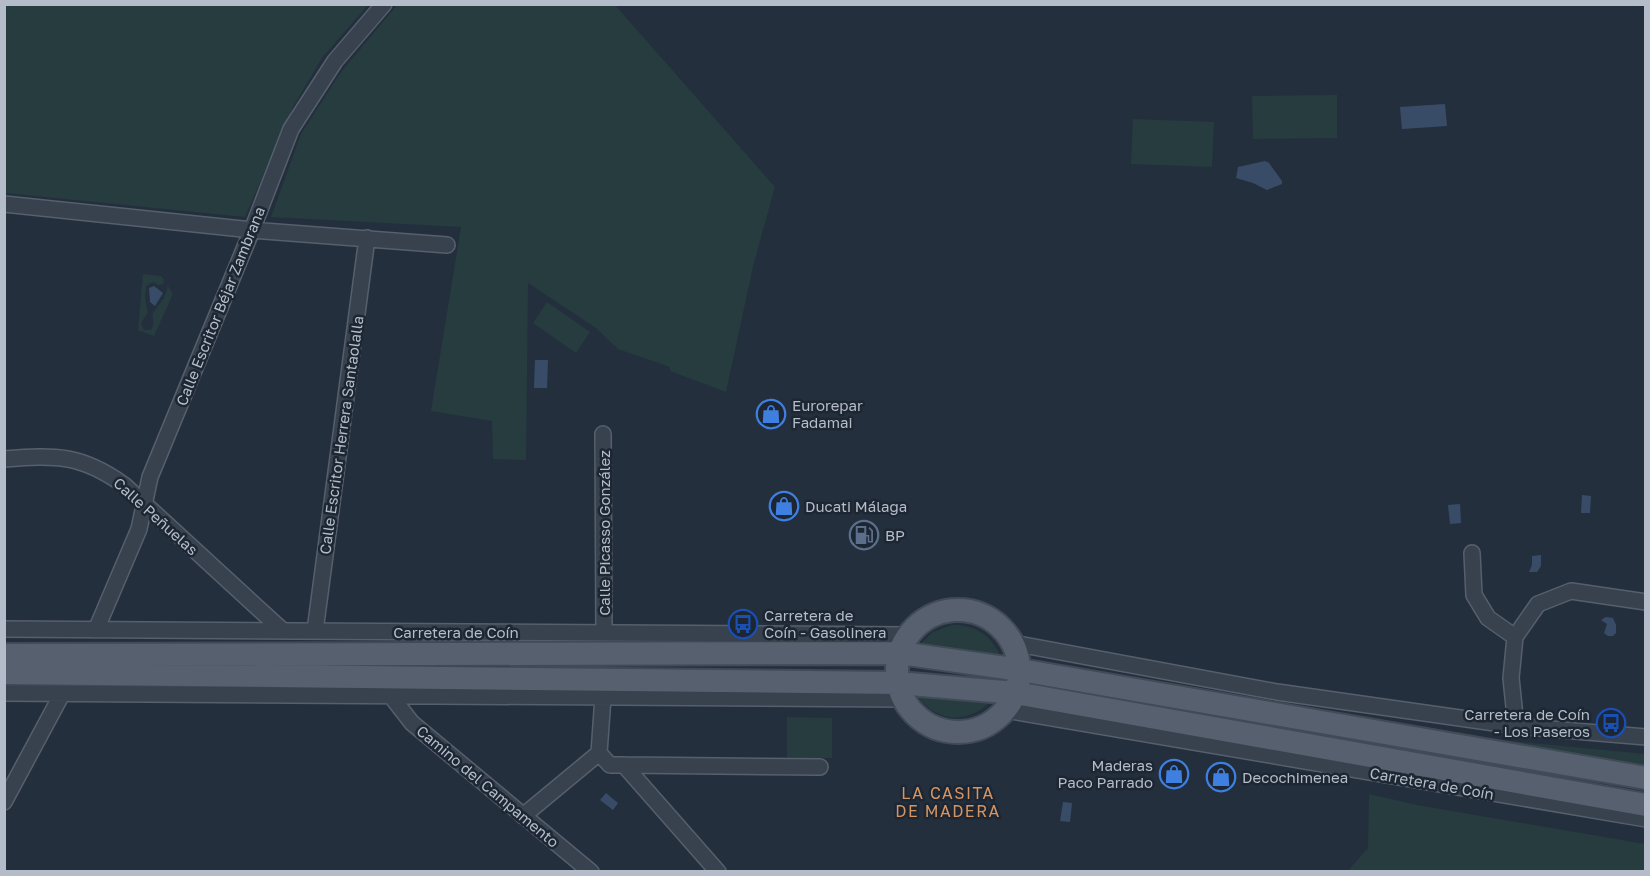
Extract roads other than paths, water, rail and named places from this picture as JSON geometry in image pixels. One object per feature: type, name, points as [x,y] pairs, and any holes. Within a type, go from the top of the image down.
[{"type":"main road","points":[[957,610],[979,614],[999,625],[1013,643],[1020,670],[1011,702],[990,724],[972,731],[951,732],[932,727],[915,716],[900,691],[897,668],[904,644],[916,627],[934,615],[957,610]]},
{"type":"main road","points":[[904,644],[1020,670],[1646,778]]},
{"type":"main road","name":"Carretera de Coín","points":[[4,655],[904,644]]},
{"type":"main road","points":[[4,673],[900,691],[1011,702],[1646,805]]},
{"type":"street","name":"Calle Escritor Béjar Zambrana","points":[[96,630],[139,529],[150,477],[291,129],[335,61],[384,4]]},
{"type":"street","points":[[4,204],[252,230],[447,245]]},
{"type":"street","name":"Calle Escritor Herrera Santaolalla","points":[[315,631],[367,238]]},
{"type":"street","name":"Calle Picasso González","points":[[603,434],[604,633]]},
{"type":"street","name":"Calle Peñuelas","points":[[4,459],[41,456],[77,459],[110,475],[283,631]]},
{"type":"street","points":[[1472,553],[1474,595],[1488,618],[1515,637]]},
{"type":"street","points":[[1516,726],[1510,678],[1515,637],[1538,604],[1571,591],[1646,602]]},
{"type":"street","name":"Carretera de Coín","points":[[4,629],[604,633],[904,644]]},
{"type":"street","points":[[1013,643],[1277,692],[1516,726],[1646,737]]},
{"type":"street","points":[[4,693],[603,697],[900,691]]},
{"type":"street","points":[[4,802],[63,694]]},
{"type":"street","name":"Camino del Campamento","points":[[391,696],[412,723],[591,872]]},
{"type":"street","points":[[523,816],[599,753],[603,697]]},
{"type":"street","name":"Carretera de Coín","points":[[1011,702],[1646,819]]},
{"type":"street","points":[[599,753],[610,765],[820,767]]},
{"type":"street","points":[[624,765],[718,872]]},
{"type":"water","points":[[1445,104],[1447,126],[1402,129],[1400,107]]},
{"type":"water","points":[[1265,161],[1269,163],[1282,184],[1267,190],[1236,178],[1238,167]]},
{"type":"water","points":[[154,286],[163,293],[155,306],[150,302],[149,288]]},
{"type":"water","points":[[535,360],[548,360],[547,388],[534,388]]},
{"type":"water","points":[[1582,495],[1591,496],[1590,513],[1581,513]]},
{"type":"water","points":[[1460,504],[1461,523],[1450,524],[1448,505]]},
{"type":"water","points":[[1541,555],[1541,566],[1537,572],[1529,572],[1532,556]]},
{"type":"water","points":[[1606,617],[1613,618],[1616,625],[1616,633],[1613,636],[1604,633],[1607,624],[1601,620]]},
{"type":"water","points":[[606,793],[618,803],[613,810],[600,800]]},
{"type":"water","points":[[1063,802],[1072,803],[1070,822],[1060,821]]},
{"type":"place","name":"Eurorepar Fadamai","points":[[771,414]]},
{"type":"place","name":"Ducati Málaga","points":[[784,506]]},
{"type":"place","name":"BP","points":[[864,535]]},
{"type":"place","name":"Carretera de Coín - Gasolinera","points":[[743,624]]},
{"type":"place","name":"Carretera de Coín - Los Paseros","points":[[1611,723]]},
{"type":"place","name":"Maderas Paco Parrado","points":[[1174,774]]},
{"type":"place","name":"Decochimenea","points":[[1221,777]]},
{"type":"district","name":"LA CASITA DE MADERA","points":[[948,802]]}]
